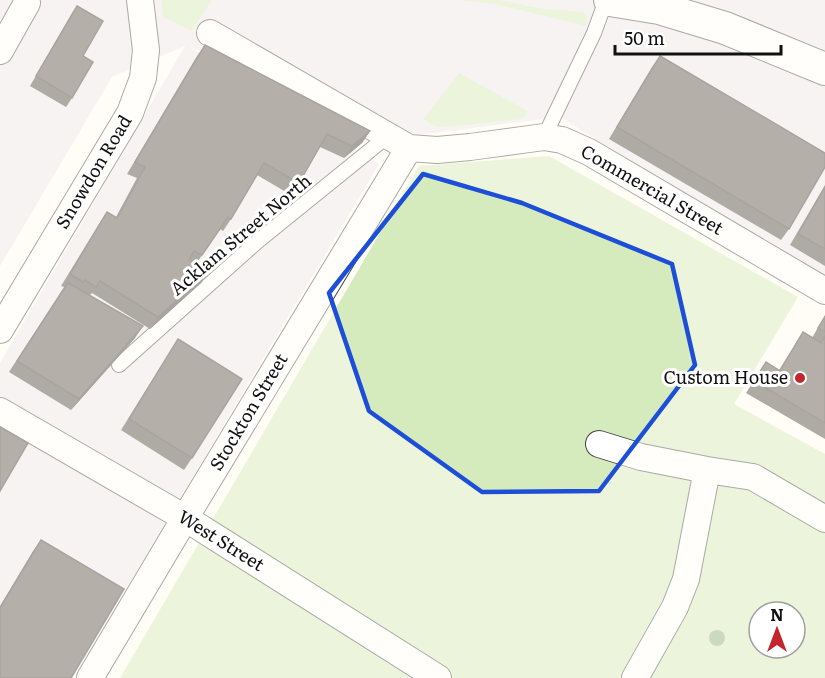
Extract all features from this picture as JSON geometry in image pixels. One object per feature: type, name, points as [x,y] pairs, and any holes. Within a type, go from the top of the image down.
[{"type":"street","name":"Snowdon Road","points":[[0,330],[130,113],[143,78],[146,50],[140,0]]},
{"type":"street","points":[[608,0],[659,8],[725,28],[825,69]]},
{"type":"street","points":[[0,51],[27,3]]},
{"type":"street","name":"Commercial Street","points":[[210,33],[399,141],[437,150],[543,137],[562,141],[590,152],[825,291]]},
{"type":"street","name":"Stockton Street","points":[[90,678],[399,141]]},
{"type":"street","name":"West Street","points":[[0,411],[184,518],[438,678]]},
{"type":"street","points":[[599,444],[641,457],[753,477],[825,519]]},
{"type":"street","points":[[635,678],[675,607],[686,579],[707,470]]},
{"type":"lane","points":[[543,137],[608,0]]},
{"type":"lane","name":"Acklam Street North","points":[[119,365],[258,241],[399,141]]},
{"type":"highlighted area","points":[[423,174],[522,203],[672,264],[695,365],[599,491],[482,492],[369,411],[329,293]]},
{"type":"shaded area","points":[[0,0],[825,0],[825,279],[560,117],[417,135],[190,47],[379,164],[73,678],[0,678],[0,363],[185,46],[112,77],[0,266]]},
{"type":"green space","points":[[161,0],[212,0],[192,31],[163,17]]},
{"type":"green space","points":[[457,0],[500,0],[538,8],[584,12],[587,18],[586,26],[494,4]]},
{"type":"green space","points":[[459,73],[528,111],[525,116],[521,119],[448,127],[435,126],[423,119]]},
{"type":"green space","points":[[549,156],[798,297],[734,404],[825,454],[825,678],[120,678],[419,166]]},
{"type":"building","points":[[77,6],[103,21],[83,56],[93,62],[72,98],[36,76]]},
{"type":"building","points":[[205,45],[370,131],[352,146],[327,134],[299,183],[264,163],[231,219],[228,217],[202,255],[194,251],[189,260],[209,271],[158,317],[100,281],[96,287],[70,274],[107,212],[117,218],[145,167],[135,162]]},
{"type":"building","points":[[660,56],[825,153],[825,167],[789,229],[617,127]]},
{"type":"building","points":[[825,187],[825,249],[798,234]]},
{"type":"building","points":[[68,283],[143,326],[79,399],[17,361]]},
{"type":"building","points":[[825,317],[825,332],[818,328]]},
{"type":"building","name":"Custom House","points":[[803,332],[821,343],[825,336],[825,423],[754,381],[766,362],[780,371]]},
{"type":"building","points":[[178,339],[242,379],[192,458],[129,419]]},
{"type":"building","points":[[0,427],[28,443],[0,491]]},
{"type":"building","points":[[41,540],[124,589],[71,678],[0,678],[0,608]]},
{"type":"place","name":"Custom House","points":[[800,378]]}]
